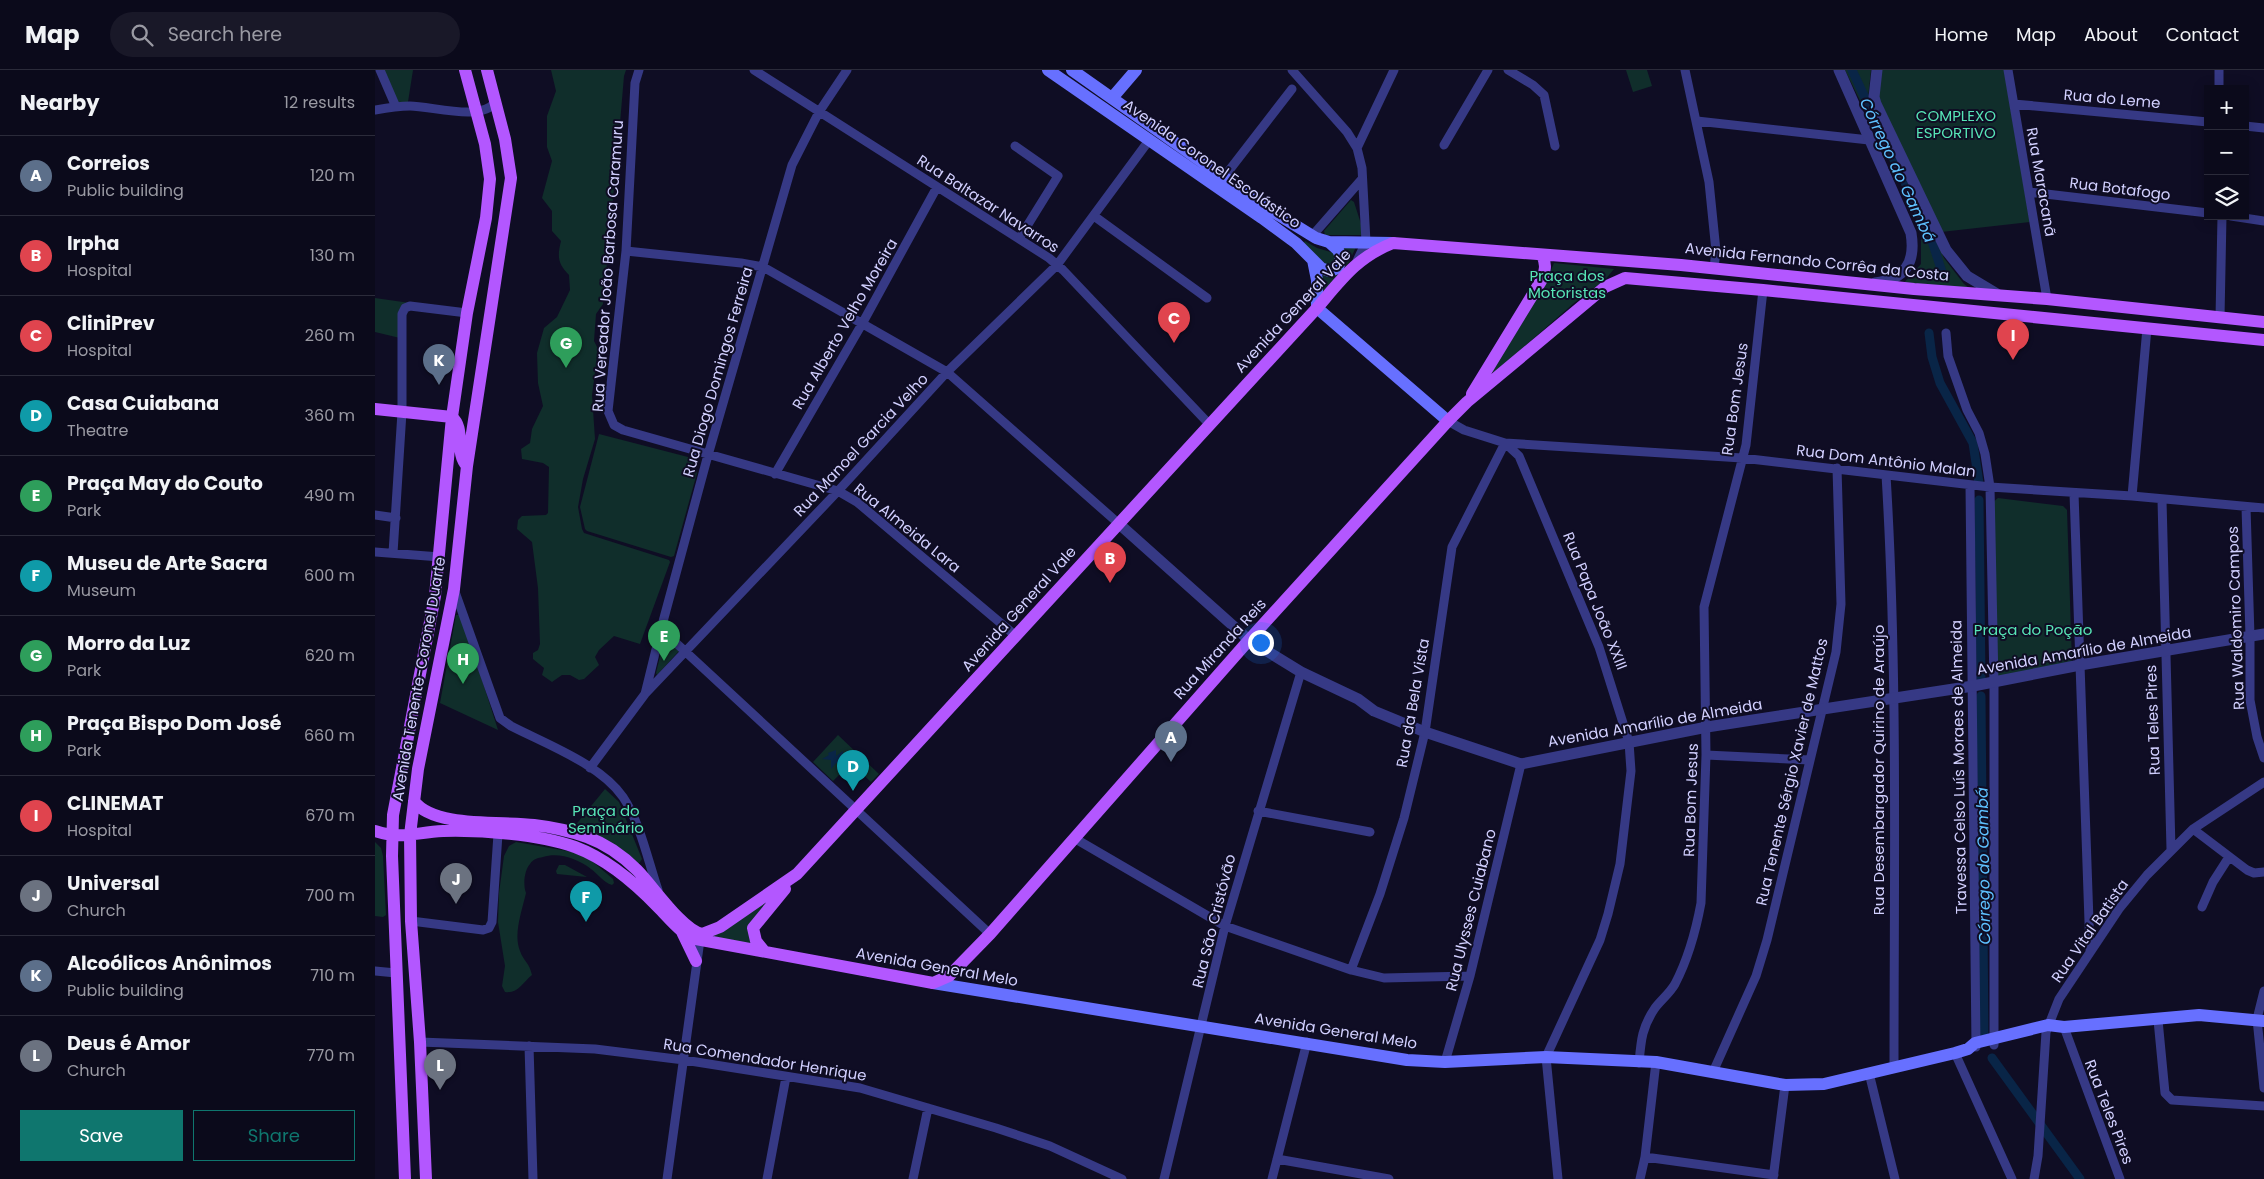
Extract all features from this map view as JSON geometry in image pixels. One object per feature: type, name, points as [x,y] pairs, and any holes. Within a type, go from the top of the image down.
[{"type":"main road","name":"Avenida Tenente-Coronel Duarte","points":[[405,1179],[396,973],[393,815],[435,596],[452,416],[467,313],[486,218],[490,179],[485,144],[465,70]]},
{"type":"main road","name":"Avenida Tenente-Coronel Duarte","points":[[426,1179],[420,1042],[411,921],[410,835],[414,801],[454,589],[467,466],[511,178],[510,165],[487,70]]},
{"type":"main road","name":"Avenida Coronel Escolástico","points":[[1048,70],[1150,139],[1296,243],[1326,271],[1333,271],[1341,263],[1341,253],[1329,242]]},
{"type":"main road","name":"Avenida Coronel Escolástico","points":[[1072,70],[1269,209],[1312,236],[1329,242],[1366,242]]},
{"type":"main road","points":[[1066,82],[1104,100],[1112,98],[1136,70]]},
{"type":"main road","name":"Avenida Fernando Corrêa da Costa","points":[[1366,242],[1714,268],[1865,284],[2047,299],[2264,322]]},
{"type":"main road","name":"Avenida General Vale","points":[[698,936],[720,927],[797,874],[1355,265],[1372,252],[1393,243]]},
{"type":"main road","points":[[1467,402],[1541,281],[1545,271],[1545,262],[1542,255]]},
{"type":"main road","points":[[1312,258],[1317,280],[1317,308]]},
{"type":"main road","points":[[1448,421],[1467,402],[1605,287],[1625,278],[2264,340]]},
{"type":"main road","name":"Rua Papa João XXIII","points":[[1317,308],[1448,421]]},
{"type":"main road","points":[[465,333],[468,346],[465,377],[469,381],[479,383]]},
{"type":"main road","points":[[375,409],[452,416],[458,425],[461,458],[467,466]]},
{"type":"main road","name":"Rua Miranda Reis","points":[[933,984],[949,976],[990,934],[1249,640],[1448,421]]},
{"type":"main road","points":[[414,801],[422,810],[443,818],[534,825],[578,834],[610,849],[682,932],[696,961]]},
{"type":"main road","points":[[375,831],[392,836],[457,831],[526,836],[573,846],[635,876],[658,893],[679,918],[698,936]]},
{"type":"main road","points":[[764,951],[756,940],[753,928],[797,874]]},
{"type":"main road","name":"Avenida General Melo","points":[[682,932],[764,951],[933,984],[1202,1028],[1307,1042],[1407,1060],[1445,1062],[1545,1057],[1656,1062],[1785,1085],[1824,1084],[2053,1028],[2199,1015],[2260,1020]]},
{"type":"main road","points":[[956,968],[960,979],[971,990]]},
{"type":"street","points":[[380,70],[396,107]]},
{"type":"street","name":"Rua Vereador João Barbosa Caramuru","points":[[639,70],[635,83],[626,251],[609,416],[613,425],[623,430],[708,455]]},
{"type":"street","points":[[754,70],[819,112]]},
{"type":"street","name":"Rua Diogo Domingos Ferreira","points":[[645,694],[708,455],[792,165],[819,112],[847,70]]},
{"type":"street","name":"Avenida Coronel Escolástico","points":[[1077,70],[1089,81]]},
{"type":"street","points":[[1292,70],[1347,132],[1357,148],[1362,179],[1366,242],[1355,265]]},
{"type":"street","points":[[1357,148],[1394,70]]},
{"type":"street","points":[[1444,145],[1488,70]]},
{"type":"street","points":[[1508,70],[1533,85],[1544,95],[1555,146]]},
{"type":"street","points":[[1685,70],[1697,121],[1714,220],[1716,251],[1714,268]]},
{"type":"street","points":[[1839,70],[1910,229],[1912,251],[1908,266],[1900,275],[1885,282],[1865,284]]},
{"type":"street","points":[[1877,70],[1876,104],[1946,250],[1967,276],[2000,296]]},
{"type":"street","name":"Rua Maracanã","points":[[2008,70],[2047,299]]},
{"type":"street","points":[[2219,70],[2219,85]]},
{"type":"street","points":[[1224,177],[1292,89]]},
{"type":"street","points":[[375,110],[409,106],[476,112],[489,108],[495,102]]},
{"type":"street","name":"Rua do Leme","points":[[2014,104],[2204,122]]},
{"type":"street","name":"Rua Baltazar Navarros","points":[[819,112],[1057,265],[1210,425]]},
{"type":"street","points":[[1697,121],[1869,140]]},
{"type":"street","points":[[2249,126],[2264,128]]},
{"type":"street","name":"Rua Manoel Garcia Velho","points":[[590,768],[645,694],[838,491],[947,372],[1057,265],[1150,139]]},
{"type":"street","points":[[1015,146],[1058,176],[1019,239]]},
{"type":"street","points":[[1312,236],[1362,179]]},
{"type":"street","name":"Rua Alberto Velho Moreira","points":[[775,474],[863,324],[937,187]]},
{"type":"street","name":"Rua Botafogo","points":[[2029,192],[2204,213]]},
{"type":"street","points":[[1094,216],[1207,298]]},
{"type":"street","points":[[2249,219],[2264,221]]},
{"type":"street","points":[[2220,318],[2222,220]]},
{"type":"street","points":[[626,251],[763,267],[947,372],[1119,523]]},
{"type":"street","name":"Rua Bom Jesus","points":[[1639,1062],[1642,1030],[1655,1008],[1674,986],[1697,925],[1701,903],[1707,727],[1704,607],[1745,445],[1763,290]]},
{"type":"street","points":[[393,554],[402,412],[401,316],[404,309],[410,306],[467,313]]},
{"type":"street","points":[[2131,496],[2147,328]]},
{"type":"street","points":[[1945,333],[1950,365],[1967,410],[1979,433],[1985,454],[1990,487],[1994,683],[1994,1042]]},
{"type":"street","name":"Rua Papa João XXIII","points":[[1448,421],[1464,430],[1505,444],[1519,456],[1599,647],[1629,742],[1631,771],[1620,864],[1609,914],[1600,940],[1545,1057]]},
{"type":"street","name":"Rua Dom Antônio Malan","points":[[1505,444],[1741,458],[1990,487],[2131,496],[2264,508]]},
{"type":"street","name":"Rua da Bela Vista","points":[[1351,970],[1380,894],[1401,826],[1425,732],[1452,547],[1505,444]]},
{"type":"street","name":"Rua Almeida Lara","points":[[708,455],[838,491],[857,502],[1016,636]]},
{"type":"street","name":"Rua Tenente Sérgio Xavier de Mattos","points":[[1713,1072],[1756,976],[1764,949],[1836,652],[1841,604],[1837,468]]},
{"type":"street","name":"Rua Desembargador Quirino de Araújo","points":[[1886,475],[1891,551],[1894,699],[1894,1066]]},
{"type":"street","name":"Travessa Celso Luís Moraes de Almeida","points":[[1970,485],[1973,686],[1973,1047]]},
{"type":"street","points":[[2075,493],[2090,951]]},
{"type":"street","name":"Rua Teles Pires","points":[[2162,500],[2171,849]]},
{"type":"street","name":"Rua Waldomiro Campos","points":[[2246,507],[2250,636],[2249,700],[2257,737],[2264,758]]},
{"type":"street","points":[[375,515],[396,518]]},
{"type":"street","name":"Avenida Amarílio de Almeida","points":[[1119,523],[1249,640],[1301,672],[1358,699],[1374,711],[1425,732],[1521,764],[1707,727],[1994,683],[2080,665],[2264,634]]},
{"type":"street","points":[[375,552],[440,557]]},
{"type":"street","points":[[454,589],[500,718],[511,726],[590,768],[609,782],[623,797],[646,855],[658,893]]},
{"type":"street","points":[[661,629],[990,934]]},
{"type":"street","name":"Rua São Cristóvão","points":[[1165,1179],[1225,926],[1301,672]]},
{"type":"street","points":[[1706,755],[1810,760]]},
{"type":"street","name":"Rua Ulysses Cuiabano","points":[[1445,1062],[1470,976],[1521,764]]},
{"type":"street","name":"Rua Vital Batista","points":[[2034,1179],[2039,1116],[2059,999],[2119,908],[2171,849],[2193,829],[2264,782]]},
{"type":"street","points":[[1258,811],[1370,832]]},
{"type":"street","points":[[2193,829],[2247,870],[2254,873],[2264,872]]},
{"type":"street","points":[[411,921],[483,930],[489,928],[492,922],[497,834]]},
{"type":"street","points":[[1074,838],[1225,926],[1351,970],[1385,978],[1470,976]]},
{"type":"street","points":[[635,876],[645,861],[646,855]]},
{"type":"street","points":[[2202,907],[2213,882],[2229,857]]},
{"type":"street","points":[[667,1179],[684,1060],[698,936]]},
{"type":"street","points":[[375,971],[396,973]]},
{"type":"street","points":[[2264,991],[2260,1020],[2264,1088]]},
{"type":"street","points":[[2158,1020],[2165,1094],[2172,1100],[2264,1106]]},
{"type":"street","name":"Rua Teles Pires","points":[[2053,1028],[2120,1179]]},
{"type":"street","name":"Rua Comendador Henrique","points":[[420,1042],[595,1049],[684,1060],[860,1088],[1050,1146],[1121,1179]]},
{"type":"street","points":[[1272,1179],[1307,1042]]},
{"type":"street","points":[[529,1046],[533,1179]]},
{"type":"street","points":[[1955,1053],[2012,1179]]},
{"type":"street","points":[[1545,1057],[1558,1179]]},
{"type":"street","points":[[1640,1179],[1645,1157],[1656,1062]]},
{"type":"street","points":[[1869,1073],[1895,1179]]},
{"type":"street","points":[[767,1179],[786,1076]]},
{"type":"street","points":[[1645,1157],[1773,1177],[1785,1085]]},
{"type":"street","points":[[913,1179],[927,1108]]},
{"type":"street","points":[[1277,1159],[1389,1179]]},
{"type":"green space","points":[[382,70],[413,70],[408,102],[396,103]]},
{"type":"green space","points":[[551,70],[626,70],[619,135],[614,150],[616,166],[603,304],[596,314],[594,341],[598,349],[592,395],[595,439],[583,479],[578,507],[582,529],[584,533],[669,560],[670,562],[640,644],[614,636],[599,650],[595,657],[599,665],[584,679],[579,680],[570,675],[562,675],[552,682],[542,675],[544,668],[533,659],[533,653],[538,650],[540,644],[538,588],[532,542],[517,529],[518,520],[522,516],[546,515],[548,513],[549,467],[543,463],[522,459],[521,449],[530,443],[532,429],[543,406],[538,383],[537,353],[544,328],[557,317],[570,290],[569,275],[559,260],[561,241],[552,231],[552,211],[542,198],[552,161],[547,147],[547,116],[556,91]]},
{"type":"green space","points":[[1626,70],[1647,70],[1652,86],[1633,92]]},
{"type":"green space","points":[[1845,70],[1850,70],[1925,226],[1936,253],[1939,272],[1945,272],[1944,266],[1926,222],[1870,104],[1872,91],[1944,258],[1964,284],[1976,293],[1901,286],[1921,264],[1921,232],[1914,211]]},
{"type":"green space","points":[[1855,70],[1871,70],[1868,98],[1867,97]]},
{"type":"green space","name":"COMPLEXO ESPORTIVO","points":[[1879,70],[2004,70],[2030,222],[1941,232],[1875,90]]},
{"type":"green space","points":[[1351,200],[1354,202],[1362,227],[1361,235],[1325,235],[1324,231]]},
{"type":"green space","points":[[1305,241],[1317,248],[1334,253],[1335,264],[1328,266],[1303,244]]},
{"type":"green space","points":[[1339,247],[1356,247],[1349,262],[1321,295],[1322,271],[1331,274]]},
{"type":"green space","name":"Praça dos Motoristas","points":[[1554,263],[1614,269],[1604,281],[1574,303],[1494,373],[1492,371],[1546,282]]},
{"type":"green space","points":[[375,298],[410,303],[400,338],[375,332]]},
{"type":"green space","points":[[599,434],[688,457],[696,467],[697,473],[674,556],[671,557],[585,529],[580,507]]},
{"type":"green space","name":"Praça do Poção","points":[[1998,498],[2063,506],[2067,510],[2072,663],[1998,678],[1992,503]]},
{"type":"green space","points":[[456,615],[462,617],[498,730],[440,703]]},
{"type":"green space","points":[[665,636],[680,650],[657,675],[656,673]]},
{"type":"green space","points":[[838,735],[879,774],[871,782],[856,768],[845,779],[840,774],[833,781],[813,762]]},
{"type":"green space","name":"Praça do Seminário","points":[[605,789],[619,802],[642,859],[638,865],[574,827]]},
{"type":"green space","points":[[375,842],[381,848],[383,856],[386,915],[383,917],[375,916]]},
{"type":"green space","points":[[516,842],[573,852],[592,861],[613,879],[614,883],[612,885],[609,884],[586,865],[568,857],[555,855],[537,858],[531,862],[525,874],[526,893],[517,937],[520,951],[532,975],[517,989],[505,992],[502,986],[505,966],[498,922],[499,893],[504,856],[509,846]]},
{"type":"green space","points":[[559,865],[565,865],[587,877],[557,874],[556,871]]},
{"type":"green space","points":[[767,902],[753,944],[710,936]]},
{"type":"water","points":[[836,750],[836,756],[843,751],[842,766],[836,763],[831,769],[831,760],[822,759],[829,755],[828,753]]},
{"type":"waterway","name":"Córrego do Gambá","points":[[1852,70],[1930,235],[1942,272]]},
{"type":"waterway","name":"Córrego do Gambá","points":[[1929,333],[1932,357],[1940,383],[1973,443],[1979,483]]},
{"type":"waterway","name":"Córrego do Gambá","points":[[1979,500],[1981,680]]},
{"type":"waterway","name":"Córrego do Gambá","points":[[1981,696],[1984,1037]]},
{"type":"waterway","name":"Córrego do Gambá","points":[[1992,1058],[2080,1179]]},
{"type":"place","name":"CliniPrev","points":[[1174,343]]},
{"type":"place","name":"CLINEMAT","points":[[2013,360]]},
{"type":"place","name":"Morro da Luz","points":[[566,368]]},
{"type":"place","name":"Alcoólicos Anônimos","points":[[439,385]]},
{"type":"place","name":"Irpha","points":[[1110,583]]},
{"type":"place","name":"Praça May do Couto","points":[[664,661]]},
{"type":"place","name":"Praça Bispo Dom José","points":[[463,684]]},
{"type":"place","name":"Correios","points":[[1171,762]]},
{"type":"place","name":"Casa Cuiabana","points":[[853,791]]},
{"type":"place","name":"Universal","points":[[456,904]]},
{"type":"place","name":"Museu de Arte Sacra","points":[[586,922]]},
{"type":"place","name":"Deus é Amor","points":[[440,1090]]}]
